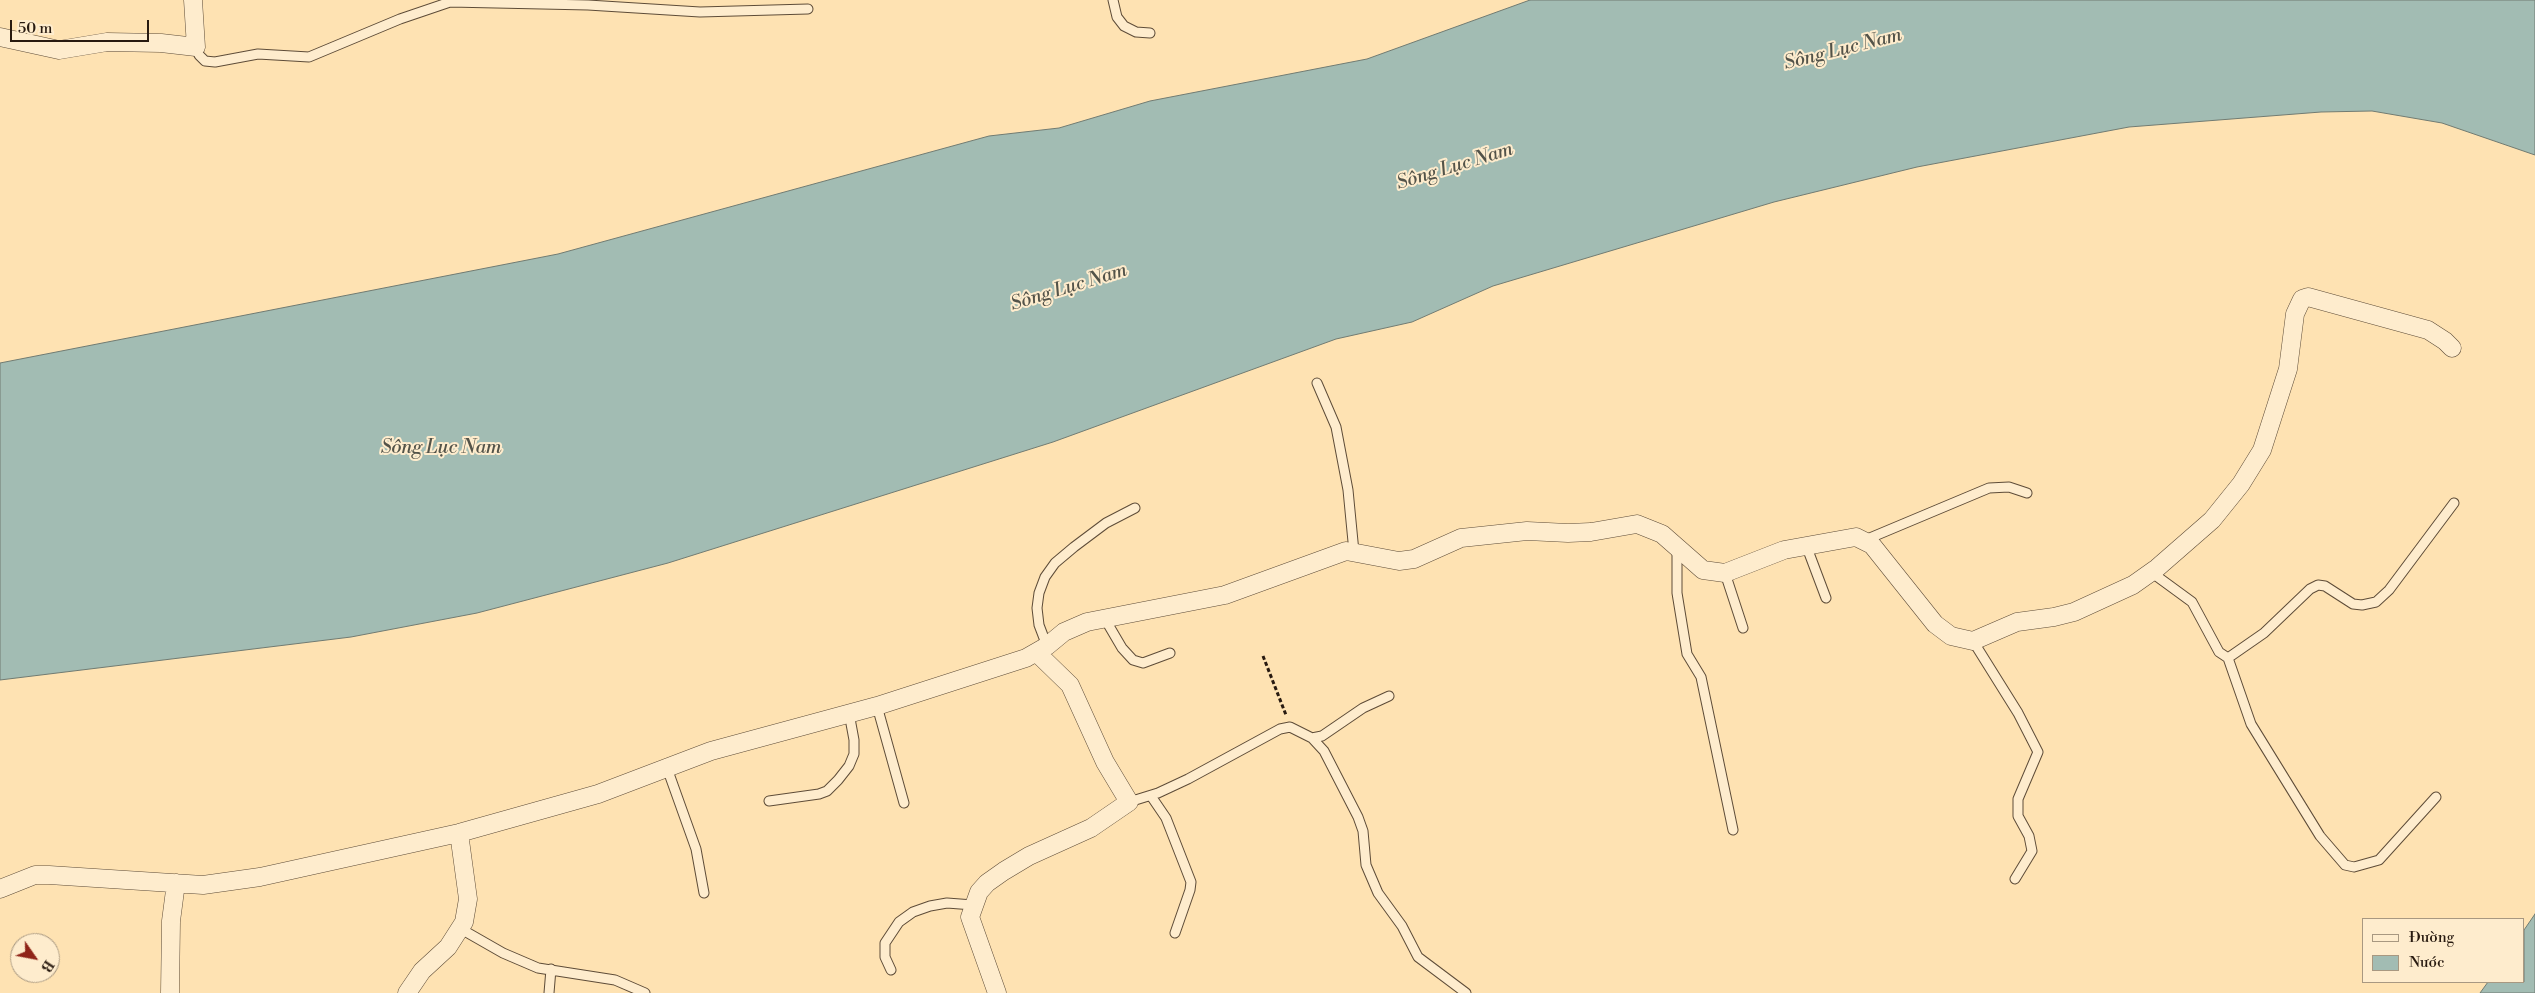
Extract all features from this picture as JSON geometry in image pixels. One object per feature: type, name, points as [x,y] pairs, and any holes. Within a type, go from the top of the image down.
[{"type":"street","points":[[0,37],[59,50],[107,42],[161,43],[196,47],[194,0]]},
{"type":"street","points":[[0,889],[35,875],[49,874],[203,885],[260,878],[459,833],[598,794],[711,751],[877,706],[982,673],[1042,650],[1070,628],[1224,595],[1346,551],[1399,561],[1414,559],[1461,538],[1527,531],[1591,532],[1637,524],[1662,534],[1703,570],[1725,572],[1784,550],[1856,537],[1865,540],[1880,554],[1935,624],[1951,636],[1973,641],[2016,622],[2054,618],[2074,612],[2133,585],[2212,520],[2255,464],[2270,426],[2288,369],[2295,314],[2302,299],[2308,297],[2428,330],[2446,341],[2452,348]]},
{"type":"street","points":[[997,993],[972,928],[970,917],[973,905],[987,883],[1029,856],[1091,828],[1129,802],[1105,762],[1070,685],[1042,650]]},
{"type":"street","points":[[406,993],[422,971],[448,946],[461,928],[467,911],[468,899],[459,833]]},
{"type":"street","points":[[170,993],[171,921],[176,883]]},
{"type":"lane","points":[[1113,0],[1117,17],[1124,26],[1136,32],[1150,33]]},
{"type":"lane","points":[[196,47],[199,55],[205,61],[215,62],[258,54],[309,57],[400,19],[450,2],[588,5],[700,12],[808,9]]},
{"type":"lane","points":[[1317,383],[1336,427],[1348,490],[1354,552]]},
{"type":"lane","points":[[1865,540],[1989,488],[2009,486],[2027,494]]},
{"type":"lane","points":[[2228,658],[2264,633],[2310,589],[2325,586],[2353,604],[2362,605],[2376,602],[2390,590],[2454,503]]},
{"type":"lane","points":[[1042,650],[1037,608],[1038,593],[1050,570],[1055,563],[1074,547],[1106,523],[1135,508]]},
{"type":"lane","points":[[1806,546],[1826,598]]},
{"type":"lane","points":[[1677,547],[1678,593],[1687,654],[1701,677],[1733,830]]},
{"type":"lane","points":[[1725,572],[1743,628]]},
{"type":"lane","points":[[2151,572],[2192,602],[2219,652],[2228,658],[2251,724],[2320,836],[2345,865],[2354,867],[2379,860],[2436,797]]},
{"type":"lane","points":[[1105,619],[1122,648],[1133,660],[1144,663],[1170,653]]},
{"type":"lane","points":[[1973,641],[2018,713],[2038,752],[2018,799],[2018,816],[2030,836],[2032,851],[2015,879]]},
{"type":"lane","points":[[1312,738],[1322,736],[1363,708],[1389,696]]},
{"type":"lane","points":[[877,706],[904,803]]},
{"type":"lane","points":[[769,801],[818,794],[827,791],[838,780],[849,766],[854,754],[854,740],[848,714]]},
{"type":"lane","points":[[1129,802],[1151,796],[1188,779],[1280,729],[1290,727],[1312,738],[1324,751],[1358,817],[1363,831],[1368,871],[1378,893],[1402,926],[1418,957],[1466,993]]},
{"type":"lane","points":[[667,768],[696,849],[704,893]]},
{"type":"lane","points":[[1151,796],[1166,818],[1191,882],[1175,933]]},
{"type":"lane","points":[[891,970],[885,957],[885,943],[899,922],[913,912],[930,906],[948,903],[973,905]]},
{"type":"lane","points":[[461,928],[503,953],[538,968],[615,980],[645,993]]},
{"type":"lane","points":[[549,993],[551,969]]},
{"type":"path","points":[[1263,656],[1290,727]]},
{"type":"water","name":"Sông Lục Nam","points":[[1530,0],[2535,0],[2535,155],[2442,123],[2372,111],[2321,112],[2129,127],[1917,167],[1774,202],[1493,286],[1412,322],[1336,339],[1053,442],[668,563],[477,613],[351,637],[0,680],[0,363],[558,254],[989,136],[1059,128],[1150,101],[1367,59]]},
{"type":"water","points":[[2535,914],[2535,993],[2480,993],[2487,983],[2525,983],[2525,929]]}]
